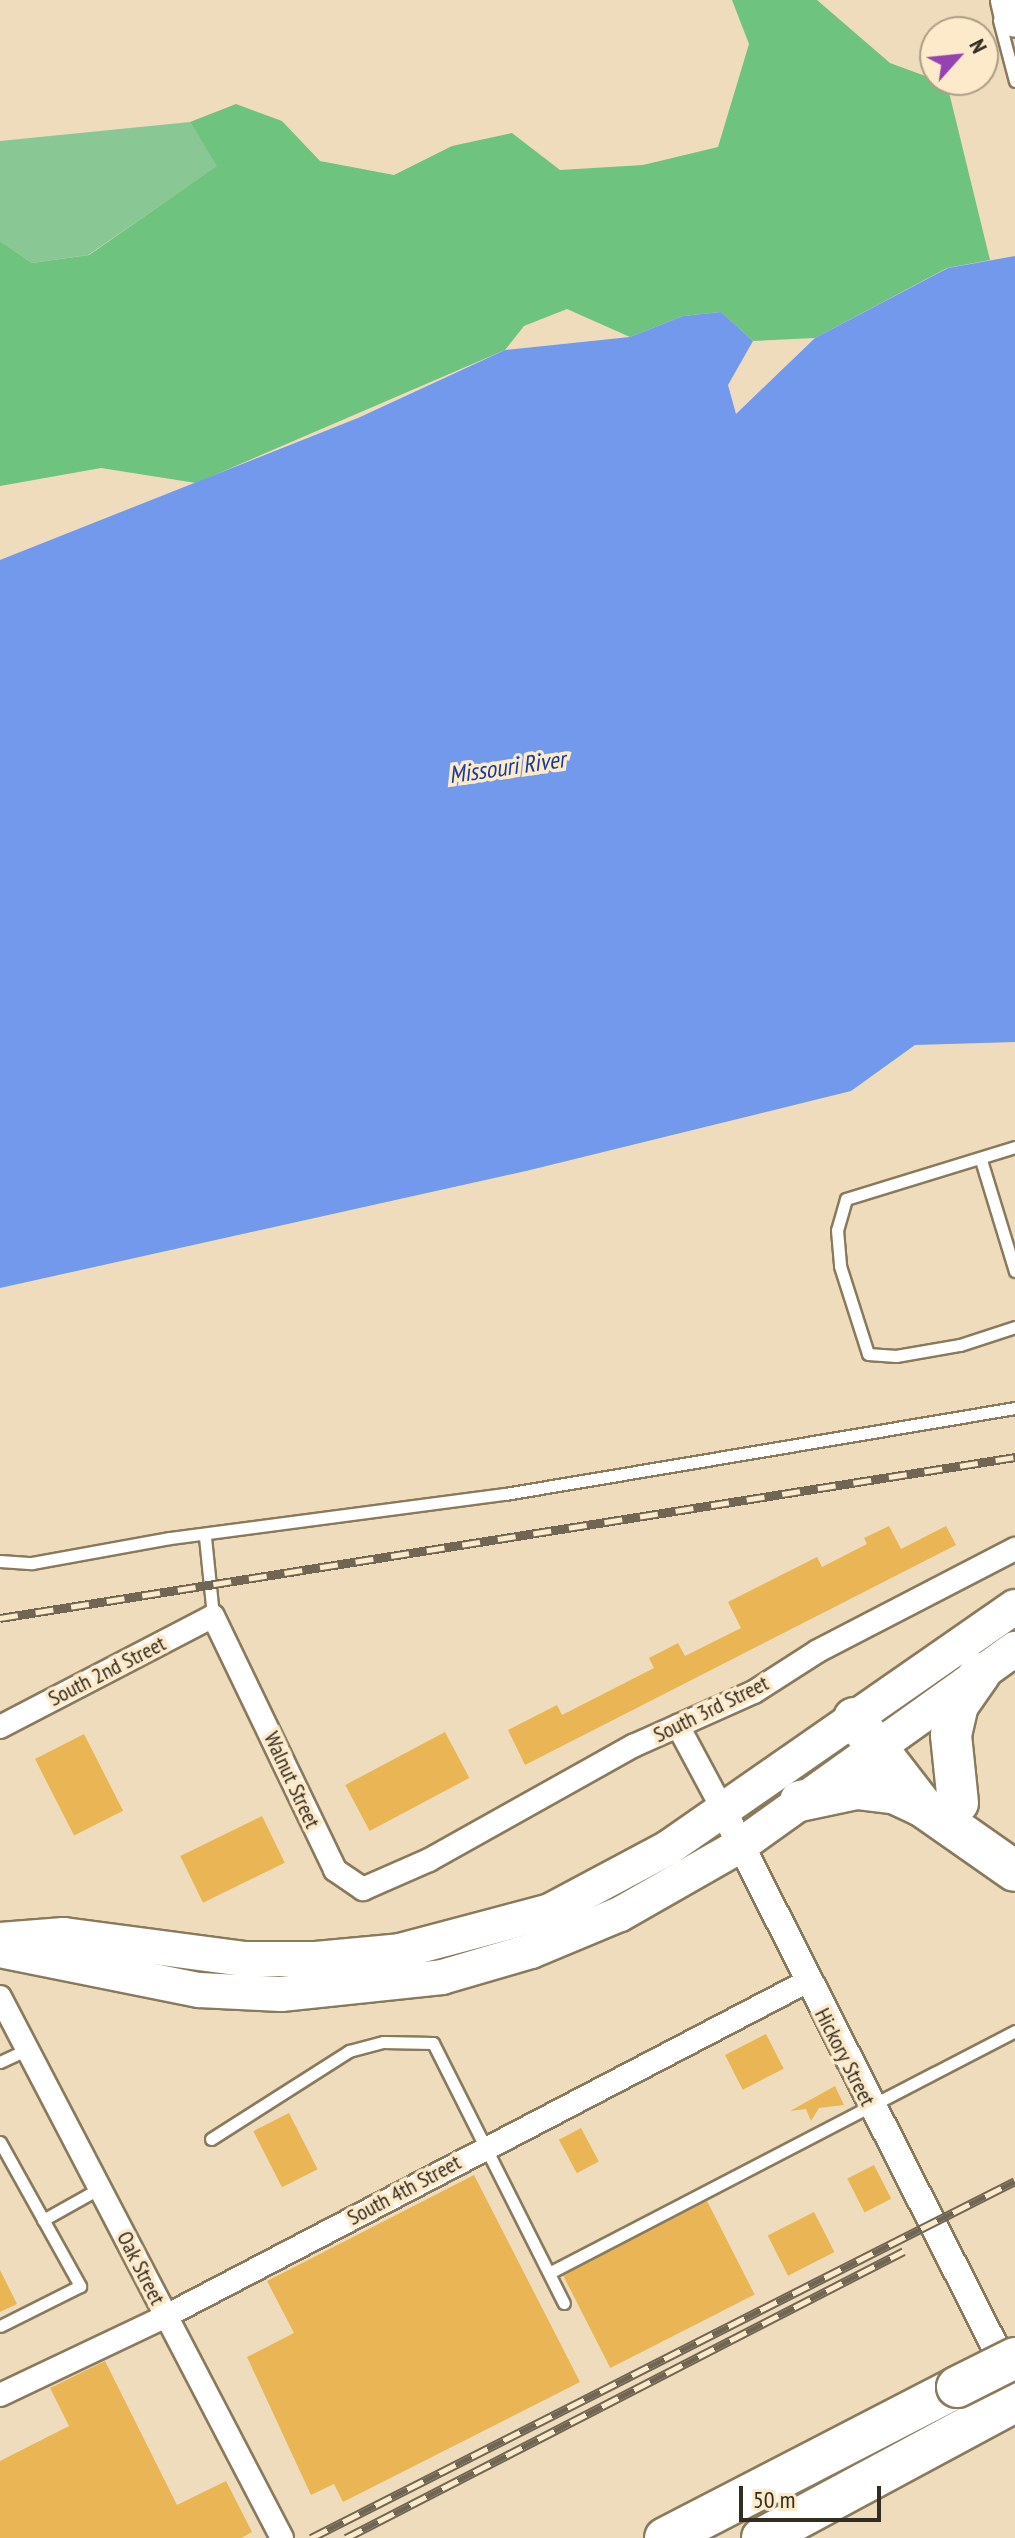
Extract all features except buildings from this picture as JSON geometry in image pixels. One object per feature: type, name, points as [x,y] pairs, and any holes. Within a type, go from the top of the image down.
[{"type":"highway","points":[[1011,0],[1015,17]]},
{"type":"highway","points":[[940,1804],[958,1705],[980,1673]]},
{"type":"highway","points":[[869,1735],[1015,1871]]},
{"type":"highway","points":[[800,1801],[857,1789],[896,1794],[940,1804],[1015,1843]]},
{"type":"highway","points":[[665,2538],[1015,2358]]},
{"type":"highway","points":[[762,2538],[1015,2402]]},
{"type":"main road","points":[[0,1950],[199,1990],[281,1994],[374,1987],[442,1977],[531,1951],[620,1914],[741,1845],[800,1801],[869,1735],[1015,1607]]},
{"type":"main road","points":[[0,1940],[64,1935],[243,1959],[400,1951],[550,1911],[614,1881],[723,1810],[869,1735],[980,1673],[1015,1649]]},
{"type":"street","name":"South 3rd Street","points":[[408,1871],[555,1787],[754,1692],[818,1651],[1015,1549]]},
{"type":"street","name":"South 2nd Street","points":[[0,1727],[213,1616]]},
{"type":"street","name":"Walnut Street","points":[[213,1616],[335,1870],[363,1889],[408,1871]]},
{"type":"street","name":"Hickory Street","points":[[678,1726],[741,1845],[806,1982],[1015,2386]]},
{"type":"street","name":"South 4th Street","points":[[0,2395],[166,2316],[806,1982]]},
{"type":"street","name":"Oak Street","points":[[0,1997],[282,2538]]},
{"type":"lane","points":[[993,0],[1015,81]]},
{"type":"lane","points":[[1015,1147],[981,1160],[846,1199],[837,1230],[840,1266],[868,1354],[896,1356],[960,1345],[1015,1327]]},
{"type":"lane","points":[[981,1160],[1015,1271]]},
{"type":"lane","points":[[0,1561],[32,1563],[170,1538],[205,1537],[505,1494],[1015,1408]]},
{"type":"lane","points":[[205,1537],[213,1616]]},
{"type":"lane","points":[[549,2273],[1015,2031]]},
{"type":"lane","points":[[211,2139],[349,2051],[413,2040],[433,2043],[483,2148],[564,2303]]},
{"type":"lane","points":[[0,2062],[28,2049]]},
{"type":"lane","points":[[0,2142],[80,2286],[0,2326]]},
{"type":"lane","points":[[43,2220],[100,2188]]},
{"type":"green space","points":[[732,0],[817,0],[890,63],[919,74],[919,96],[950,96],[990,260],[947,268],[815,338],[753,341],[721,312],[683,316],[630,337],[567,309],[524,326],[505,350],[196,483],[101,468],[0,486],[0,241],[32,263],[89,255],[217,166],[190,122],[236,104],[282,121],[320,161],[394,175],[452,146],[512,133],[560,170],[643,165],[718,147],[749,44]]},
{"type":"green space","points":[[190,122],[218,166],[88,255],[32,263],[0,241],[0,141]]},
{"type":"water","name":"Missouri River","points":[[1015,256],[1015,1042],[915,1045],[851,1091],[526,1171],[0,1288],[0,560],[358,418],[505,350],[630,337],[683,316],[721,312],[753,341],[728,385],[736,414],[815,338],[948,268]]},
{"type":"railway","points":[[0,1618],[1015,1457]]},
{"type":"railway","points":[[311,2538],[1015,2181]]},
{"type":"railway","points":[[346,2538],[904,2251]]}]
